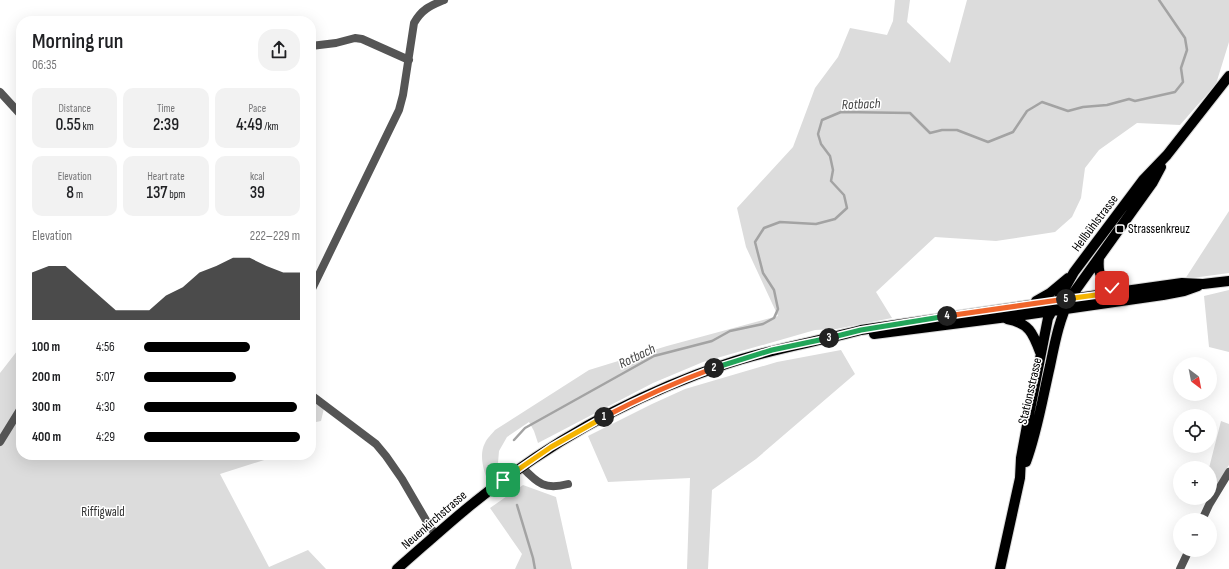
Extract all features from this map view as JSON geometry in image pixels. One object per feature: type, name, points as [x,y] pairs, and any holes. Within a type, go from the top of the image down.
[{"type":"main road","name":"Hellbühlstrasse","points":[[1051,311],[1073,274],[1143,180],[1167,155],[1229,76]]},
{"type":"main road","name":"Hellbühlstrasse","points":[[1064,309],[1070,298],[1153,182],[1167,155]]},
{"type":"main road","points":[[1099,258],[1098,267],[1102,279],[1118,292]]},
{"type":"main road","points":[[1032,304],[1050,293],[1073,274]]},
{"type":"main road","points":[[1203,284],[1229,281]]},
{"type":"main road","name":"Neuenkirchstrasse","points":[[397,569],[480,498],[551,447],[592,423],[635,401],[672,384],[727,364],[760,354],[861,330],[1070,298],[1182,283],[1203,284]]},
{"type":"main road","name":"Neuenkirchstrasse","points":[[836,336],[858,336],[1003,318],[1163,295],[1184,291],[1203,284]]},
{"type":"main road","name":"Stationsstrasse","points":[[1000,569],[1020,478],[1029,455],[1056,336],[1064,309]]},
{"type":"main road","name":"Stationsstrasse","points":[[1020,478],[1021,458],[1046,328],[1051,311]]},
{"type":"main road","points":[[1003,318],[1020,322],[1028,328],[1035,337],[1041,353]]},
{"type":"street","points":[[316,281],[399,110],[404,95],[414,23],[419,14],[428,7],[444,0]]},
{"type":"street","points":[[316,45],[336,43],[355,38],[362,39],[409,60]]},
{"type":"street","points":[[0,92],[16,110]]},
{"type":"street","points":[[316,399],[376,444],[402,479],[436,535]]},
{"type":"street","points":[[0,442],[16,416]]},
{"type":"street","points":[[522,467],[540,483],[556,487],[568,484]]},
{"type":"street","points":[[1205,513],[1229,472]]},
{"type":"street","points":[[1180,569],[1186,557]]},
{"type":"green space","points":[[895,0],[910,0],[907,22],[950,63],[967,0],[1229,0],[1229,42],[1216,84],[1180,125],[1137,123],[1099,150],[1085,168],[1081,198],[1072,217],[1055,232],[996,241],[935,237],[876,292],[892,318],[836,329],[815,330],[703,362],[653,383],[538,443],[529,422],[507,437],[499,451],[498,463],[495,471],[488,481],[483,467],[482,452],[486,441],[495,430],[589,370],[667,346],[778,316],[746,247],[737,208],[793,147],[815,88],[838,57],[850,28],[887,35],[893,21]]},
{"type":"green space","points":[[1229,211],[1229,273],[1185,279]]},
{"type":"green space","points":[[1229,290],[1229,352],[1209,347],[1204,296]]},
{"type":"green space","points":[[841,350],[855,374],[756,459],[712,490],[708,569],[687,569],[690,478],[608,482],[588,436],[685,389],[777,362]]},
{"type":"green space","points":[[16,352],[16,411],[0,439],[0,373]]},
{"type":"green space","points":[[316,402],[324,408],[321,421],[316,422]]},
{"type":"green space","name":"Riffigwald","points":[[16,420],[16,460],[264,460],[220,474],[269,567],[308,550],[326,569],[0,569],[0,447]]},
{"type":"green space","points":[[1221,421],[1229,424],[1229,465],[1217,485],[1217,461],[1211,461],[1213,453],[1217,453],[1217,437]]},
{"type":"green space","points":[[523,485],[556,497],[572,569],[515,569],[522,554],[490,508]]},
{"type":"waterway","name":"Rotbach","points":[[514,440],[525,428],[654,356],[712,341],[730,331],[763,324],[774,318],[778,309],[774,290],[763,273],[755,242],[764,228],[780,222],[816,224],[835,219],[847,208],[844,195],[831,181],[833,170],[830,156],[821,144],[818,134],[822,120],[841,112],[910,113],[930,133],[942,130],[957,130],[988,142],[1013,132],[1027,111],[1042,102],[1068,111],[1083,107],[1107,105],[1129,99],[1135,101],[1175,92],[1183,82],[1181,68],[1187,50],[1185,38],[1159,0]]},
{"type":"waterway","name":"Rotbach","points":[[517,505],[535,569]]},
{"type":"place","name":"Strassenkreuz","points":[[1120,229]]},
{"type":"route","points":[[503,480],[551,447],[598,420],[672,384],[727,364],[772,350],[861,330],[1118,292],[1112,288]]}]
